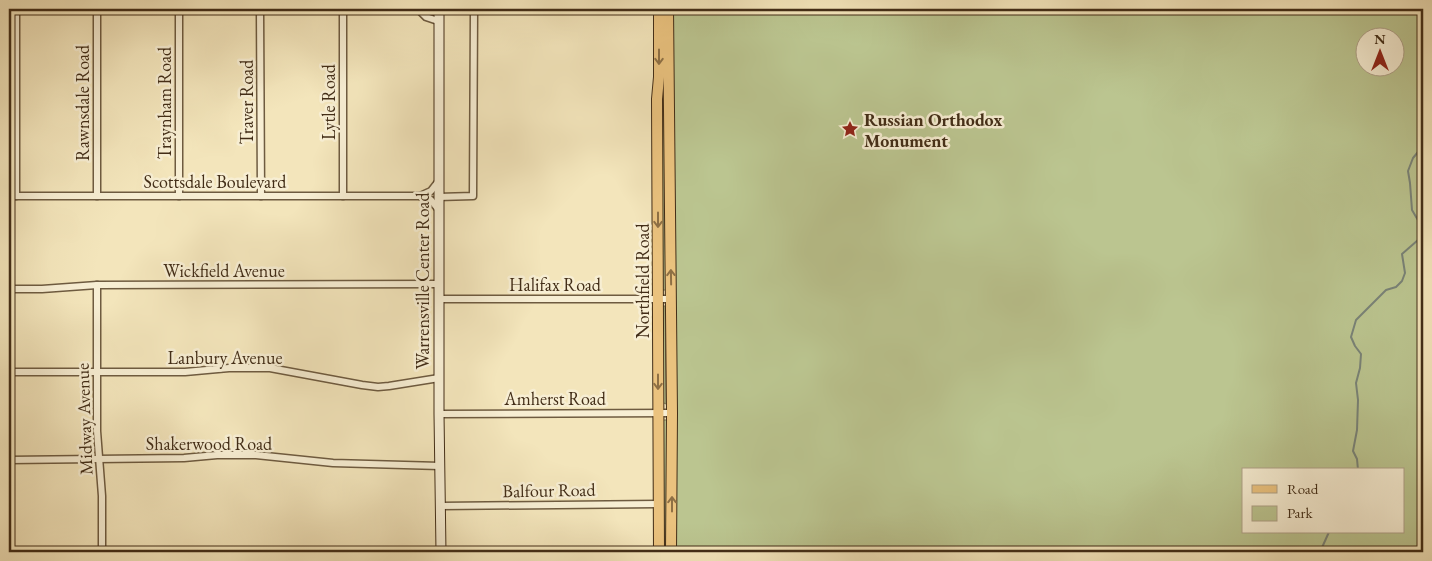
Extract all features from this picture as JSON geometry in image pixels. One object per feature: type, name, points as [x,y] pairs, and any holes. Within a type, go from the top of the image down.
[{"type":"main road","name":"Warrensville Center Road","points":[[439,9],[438,284],[441,552]]},
{"type":"main road","name":"Northfield Road","points":[[658,9],[659,552]]},
{"type":"main road","name":"Northfield Road","points":[[668,9],[672,413],[671,552]]},
{"type":"street","points":[[12,196],[16,9]]},
{"type":"street","name":"Rawnsdale Road","points":[[97,9],[97,196]]},
{"type":"street","name":"Traynham Road","points":[[179,9],[179,196]]},
{"type":"street","name":"Traver Road","points":[[260,9],[261,196]]},
{"type":"street","name":"Lytle Road","points":[[343,9],[343,196]]},
{"type":"street","points":[[418,9],[426,17],[438,21]]},
{"type":"street","points":[[438,197],[473,196],[474,9],[439,9]]},
{"type":"street","points":[[420,196],[435,188],[438,182]]},
{"type":"street","name":"Scottsdale Boulevard","points":[[12,196],[420,196]]},
{"type":"street","points":[[420,196],[431,200],[438,209]]},
{"type":"street","name":"Wickfield Avenue","points":[[9,289],[97,286],[438,284]]},
{"type":"street","name":"Midway Avenue","points":[[97,286],[96,431],[102,496],[102,552]]},
{"type":"street","name":"Halifax Road","points":[[439,299],[671,299]]},
{"type":"street","name":"Lanbury Avenue","points":[[9,372],[185,372],[229,368],[270,368],[378,387],[439,378]]},
{"type":"street","name":"Amherst Road","points":[[439,414],[672,413]]},
{"type":"street","name":"Shakerwood Road","points":[[9,460],[184,458],[217,455],[256,455],[333,463],[440,466]]},
{"type":"street","name":"Balfour Road","points":[[441,506],[658,504]]},
{"type":"green space","points":[[670,9],[1423,9],[1423,552],[676,552]]},
{"type":"green space","points":[[663,96],[667,290],[662,290],[661,97]]},
{"type":"green space","points":[[662,306],[665,306],[666,404],[662,402]]},
{"type":"green space","points":[[663,420],[667,420],[668,552],[663,552]]},
{"type":"waterway","points":[[1358,468],[1357,459],[1353,451],[1357,430],[1358,400],[1356,383],[1361,354],[1351,337],[1356,320],[1386,290],[1396,287],[1402,281],[1405,273],[1402,254],[1418,240],[1422,227],[1412,210],[1408,171],[1413,158],[1423,146]]},
{"type":"waterway","points":[[1320,552],[1328,534]]},
{"type":"place","name":"Russian Orthodox Monument","points":[[850,129]]}]
